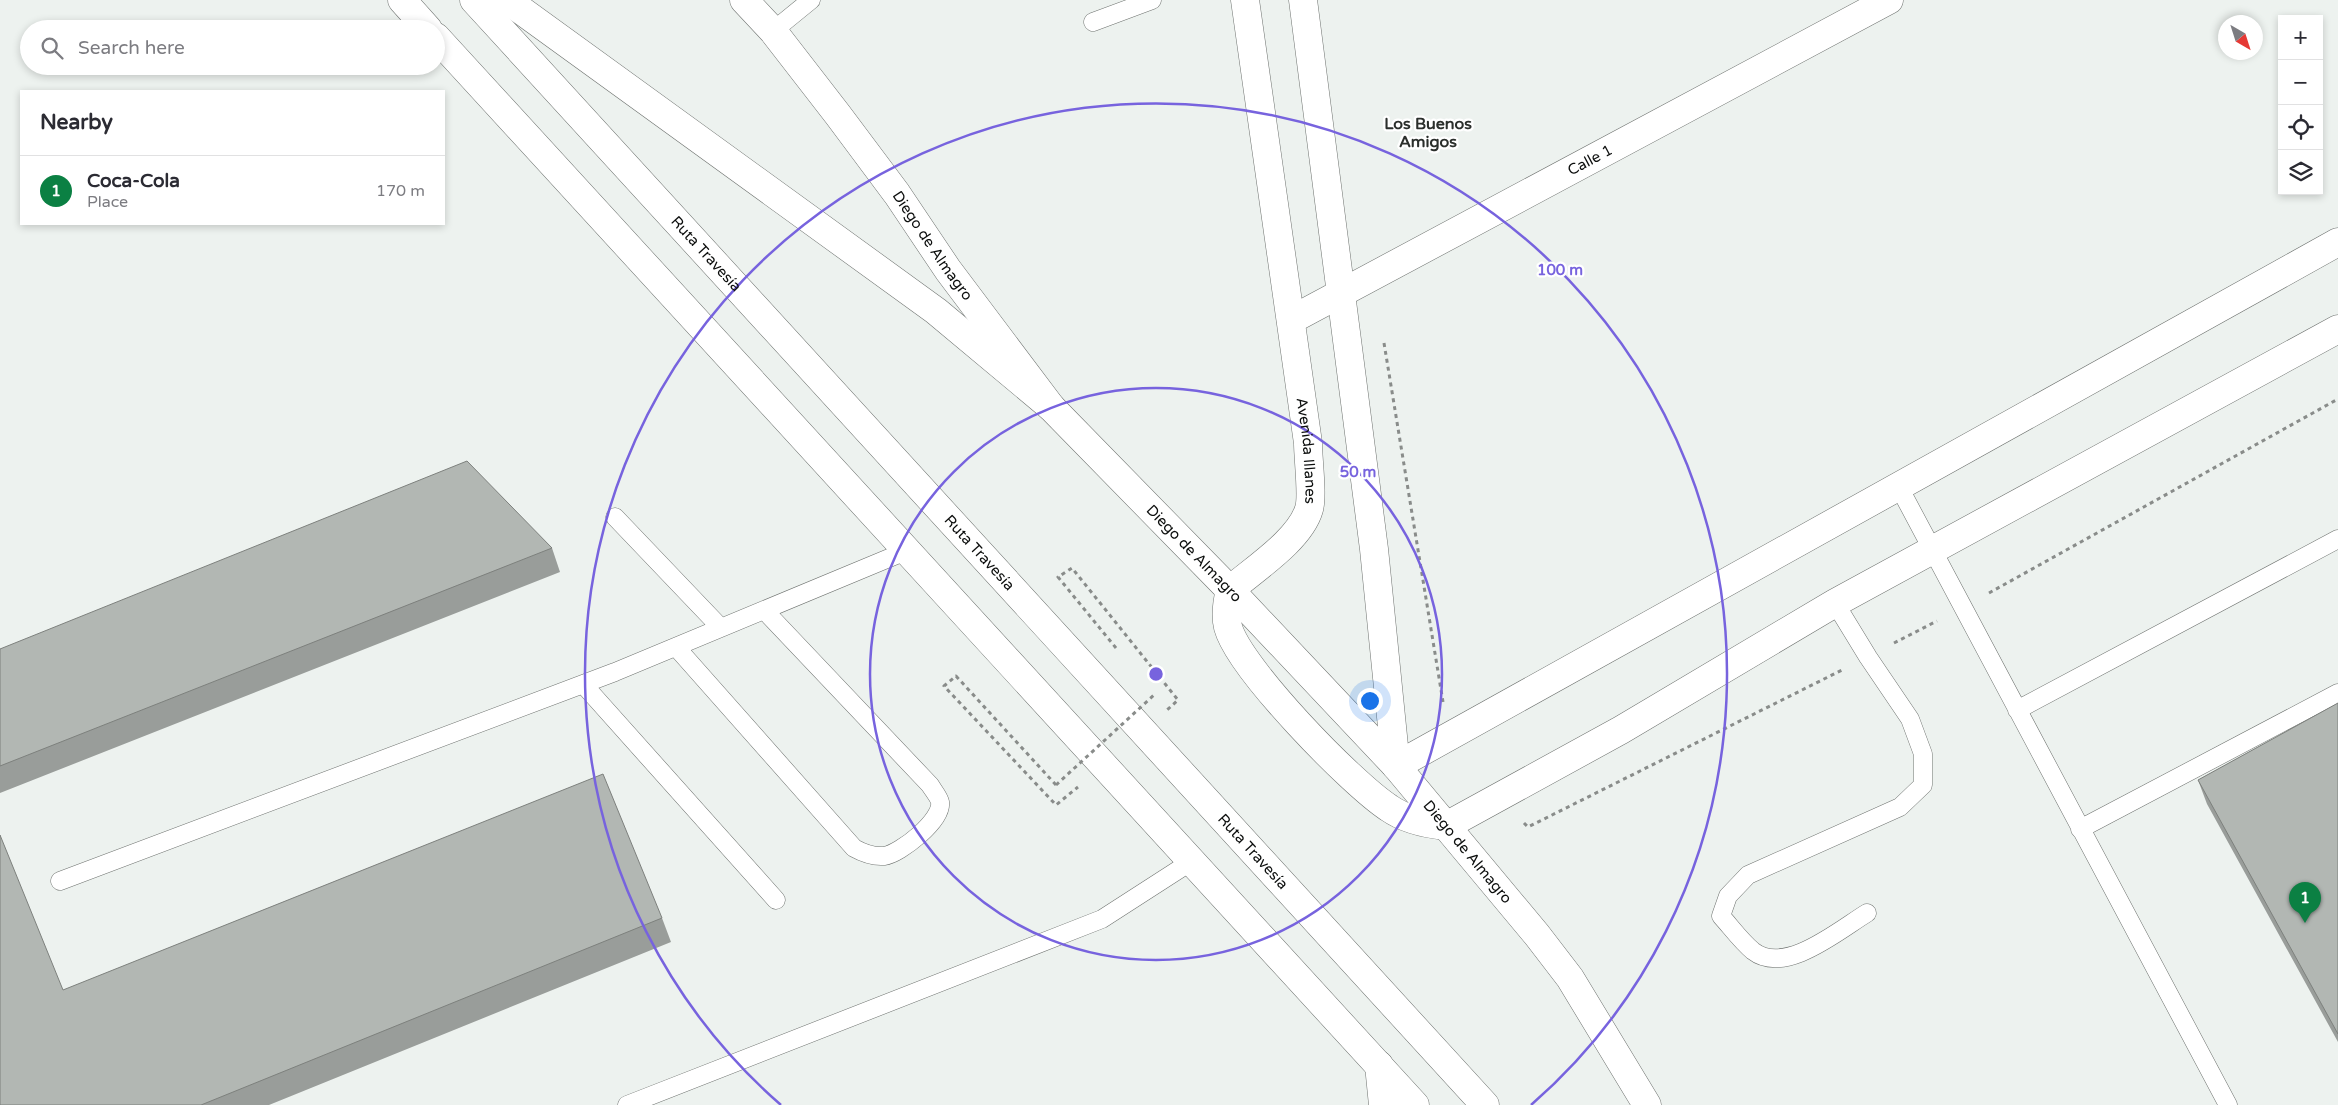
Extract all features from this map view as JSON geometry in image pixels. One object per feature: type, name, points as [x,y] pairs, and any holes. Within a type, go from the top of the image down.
[{"type":"main road","points":[[402,0],[420,20]]},
{"type":"main road","name":"Ruta Travesía","points":[[474,0],[1485,1105]]},
{"type":"main road","points":[[507,0],[936,311],[1051,407]]},
{"type":"main road","name":"Diego de Almagro","points":[[744,0],[773,31],[897,194],[948,270],[1051,407],[1230,590],[1396,766],[1446,826],[1570,978],[1647,1105]]},
{"type":"main road","name":"Avenida Illanes","points":[[1230,590],[1287,542],[1301,525],[1310,508],[1308,443],[1245,0]]},
{"type":"main road","points":[[1303,0],[1374,549],[1396,766],[2338,242]]},
{"type":"main road","name":"Calle 1","points":[[1292,320],[1889,0]]},
{"type":"main road","points":[[445,48],[1415,1105]]},
{"type":"main road","points":[[1230,590],[1228,627],[1243,657],[1272,693],[1362,787],[1382,804],[1405,818],[1426,824],[1446,826],[1621,730],[1835,603],[2338,328]]},
{"type":"main road","points":[[1379,1065],[1383,1105]]},
{"type":"lane","points":[[773,31],[811,0]]},
{"type":"lane","points":[[1093,22],[1152,0]]},
{"type":"lane","points":[[1899,487],[2228,1105]]},
{"type":"lane","points":[[615,516],[721,628]]},
{"type":"lane","points":[[2017,710],[2338,539]]},
{"type":"lane","points":[[60,881],[583,684],[906,551]]},
{"type":"lane","points":[[1835,603],[1868,657],[1910,719],[1923,754],[1923,785],[1900,807],[1748,875],[1728,896],[1721,916],[1754,952],[1773,959],[1795,957],[1868,912]]},
{"type":"lane","points":[[676,647],[854,848],[868,855],[885,856],[900,848],[933,823],[939,814],[940,802],[930,785],[764,610]]},
{"type":"lane","points":[[583,684],[776,900]]},
{"type":"lane","points":[[2080,829],[2338,693]]},
{"type":"lane","points":[[627,1105],[1102,919],[1192,861]]},
{"type":"path","points":[[1383,335],[1449,737]]},
{"type":"path","points":[[1498,796],[1528,827],[1868,657],[1963,607],[2338,399]]},
{"type":"path","points":[[1118,650],[1058,577],[1072,568],[1178,700]]},
{"type":"path","points":[[1056,805],[944,686],[956,676],[1056,785],[1154,694],[1148,687]]},
{"type":"building","points":[[467,461],[552,548],[0,766],[0,649]]},
{"type":"building","points":[[2338,703],[2338,1034],[2198,780]]},
{"type":"building","points":[[603,774],[662,918],[201,1105],[0,1105],[0,835],[63,990]]},
{"type":"place","name":"Coca-Cola","points":[[2305,923]]},
{"type":"district","name":"Los Buenos Amigos","points":[[1428,133]]}]
